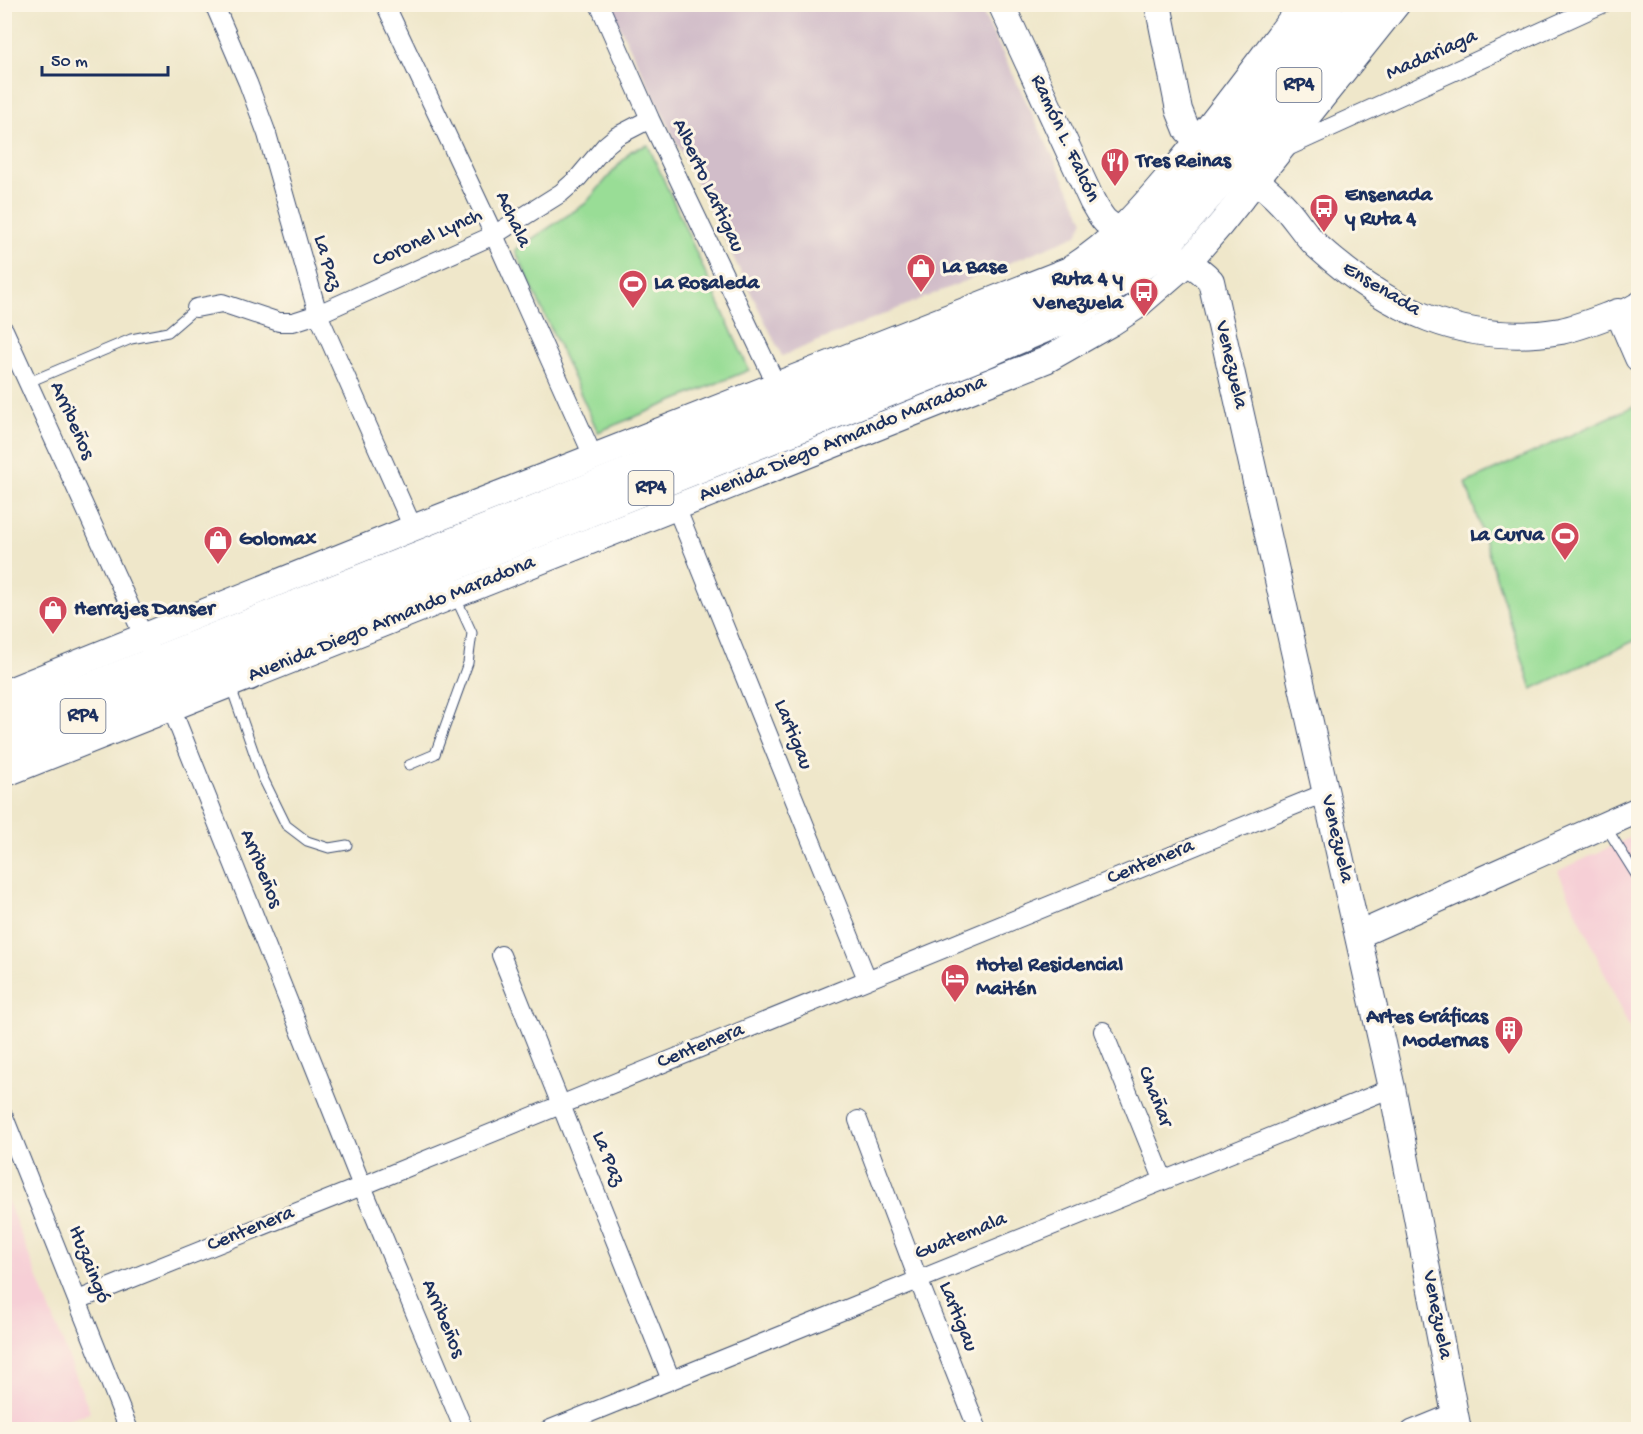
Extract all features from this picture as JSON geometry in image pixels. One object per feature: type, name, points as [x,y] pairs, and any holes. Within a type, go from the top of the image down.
[{"type":"main road","name":"Avenida Diego Armando Maradona","points":[[1226,160],[1329,4]]},
{"type":"main road","name":"Avenida Diego Armando Maradona","points":[[4,747],[158,672],[1028,312],[1076,289],[1140,241],[1226,160],[1364,4]]},
{"type":"main road","name":"Avenida Diego Armando Maradona","points":[[4,721],[347,610],[980,356],[1062,321],[1094,302],[1140,241]]},
{"type":"main road","points":[[239,680],[347,610],[454,594]]},
{"type":"street","name":"La Paz","points":[[214,4],[248,82],[267,134],[318,314],[412,528]]},
{"type":"street","name":"Achala","points":[[385,4],[494,235],[593,456]]},
{"type":"street","name":"Alberto Lartigau","points":[[599,4],[650,119],[777,386]]},
{"type":"street","name":"Ramón L. Falcón","points":[[1001,4],[1092,201],[1103,219],[1140,241],[1188,262]]},
{"type":"street","points":[[1158,4],[1179,110],[1187,130],[1226,160]]},
{"type":"street","name":"Avenida Diego Armando Maradona","points":[[4,693],[158,672],[239,680],[1046,360],[1111,324],[1149,297],[1188,262],[1226,160],[1303,4]]},
{"type":"street","name":"Avenida Diego Armando Maradona","points":[[4,774],[158,672],[412,528],[1069,270],[1092,255],[1140,241],[1226,160],[1281,149],[1397,4]]},
{"type":"street","name":"Madariaga","points":[[1281,149],[1602,4]]},
{"type":"street","name":"Coronel Lynch","points":[[196,308],[222,303],[279,322],[293,322],[318,314],[494,235],[561,193],[617,136],[650,119]]},
{"type":"street","name":"Ensenada","points":[[1226,160],[1282,204],[1315,244],[1335,261],[1402,307],[1438,322],[1484,334],[1526,335],[1563,330],[1628,307]]},
{"type":"street","name":"Venezuela","points":[[1188,262],[1200,268],[1211,281],[1392,1088],[1457,1421]]},
{"type":"street","points":[[1628,307],[1638,358]]},
{"type":"street","name":"Arribeños","points":[[4,330],[158,672],[362,1186],[464,1430]]},
{"type":"street","name":"Lartigau","points":[[676,507],[867,979]]},
{"type":"street","name":"Centenera","points":[[78,1300],[1325,793]]},
{"type":"street","points":[[1358,935],[1638,810]]},
{"type":"street","name":"La Paz","points":[[501,955],[671,1380]]},
{"type":"street","name":"Chañar","points":[[1103,1031],[1163,1179]]},
{"type":"street","name":"Guatemala","points":[[548,1430],[1392,1088]]},
{"type":"street","name":"Ituzaingó","points":[[4,1116],[129,1430]]},
{"type":"street","name":"Lartigau","points":[[858,1120],[978,1430]]},
{"type":"street","points":[[1411,1430],[1457,1421]]},
{"type":"lane","points":[[29,382],[131,339],[168,332],[196,308]]},
{"type":"lane","points":[[409,765],[435,754],[468,663],[472,633],[454,594]]},
{"type":"lane","points":[[239,680],[262,776],[286,825],[307,842],[329,848],[347,845]]},
{"type":"lane","points":[[1605,825],[1638,878]]},
{"type":"shaded area","points":[[609,5],[979,5],[1084,220],[1077,235],[782,356]]},
{"type":"shaded area","points":[[1638,834],[1638,1047],[1558,871]]},
{"type":"shaded area","points":[[5,1194],[90,1412],[44,1429],[5,1429]]},
{"type":"green space","name":"La Rosaleda","points":[[648,145],[749,370],[598,432],[515,250],[585,204],[631,151]]},
{"type":"green space","name":"La Curva","points":[[1634,406],[1638,416],[1638,639],[1532,689],[1466,483]]},
{"type":"place","name":"Tres Reinas","points":[[1115,188]]},
{"type":"place","name":"Ensenada y Ruta 4","points":[[1324,234]]},
{"type":"place","name":"La Base","points":[[921,294]]},
{"type":"place","name":"La Rosaleda","points":[[633,310]]},
{"type":"place","name":"Ruta 4 y Venezuela","points":[[1144,318]]},
{"type":"place","name":"La Curva","points":[[1565,562]]},
{"type":"place","name":"Golomax","points":[[218,566]]},
{"type":"place","name":"Herrajes Danser","points":[[53,636]]},
{"type":"place","name":"Hotel Residencial Maitén","points":[[955,1004]]},
{"type":"place","name":"Artes Gráficas Modernas","points":[[1509,1056]]}]
